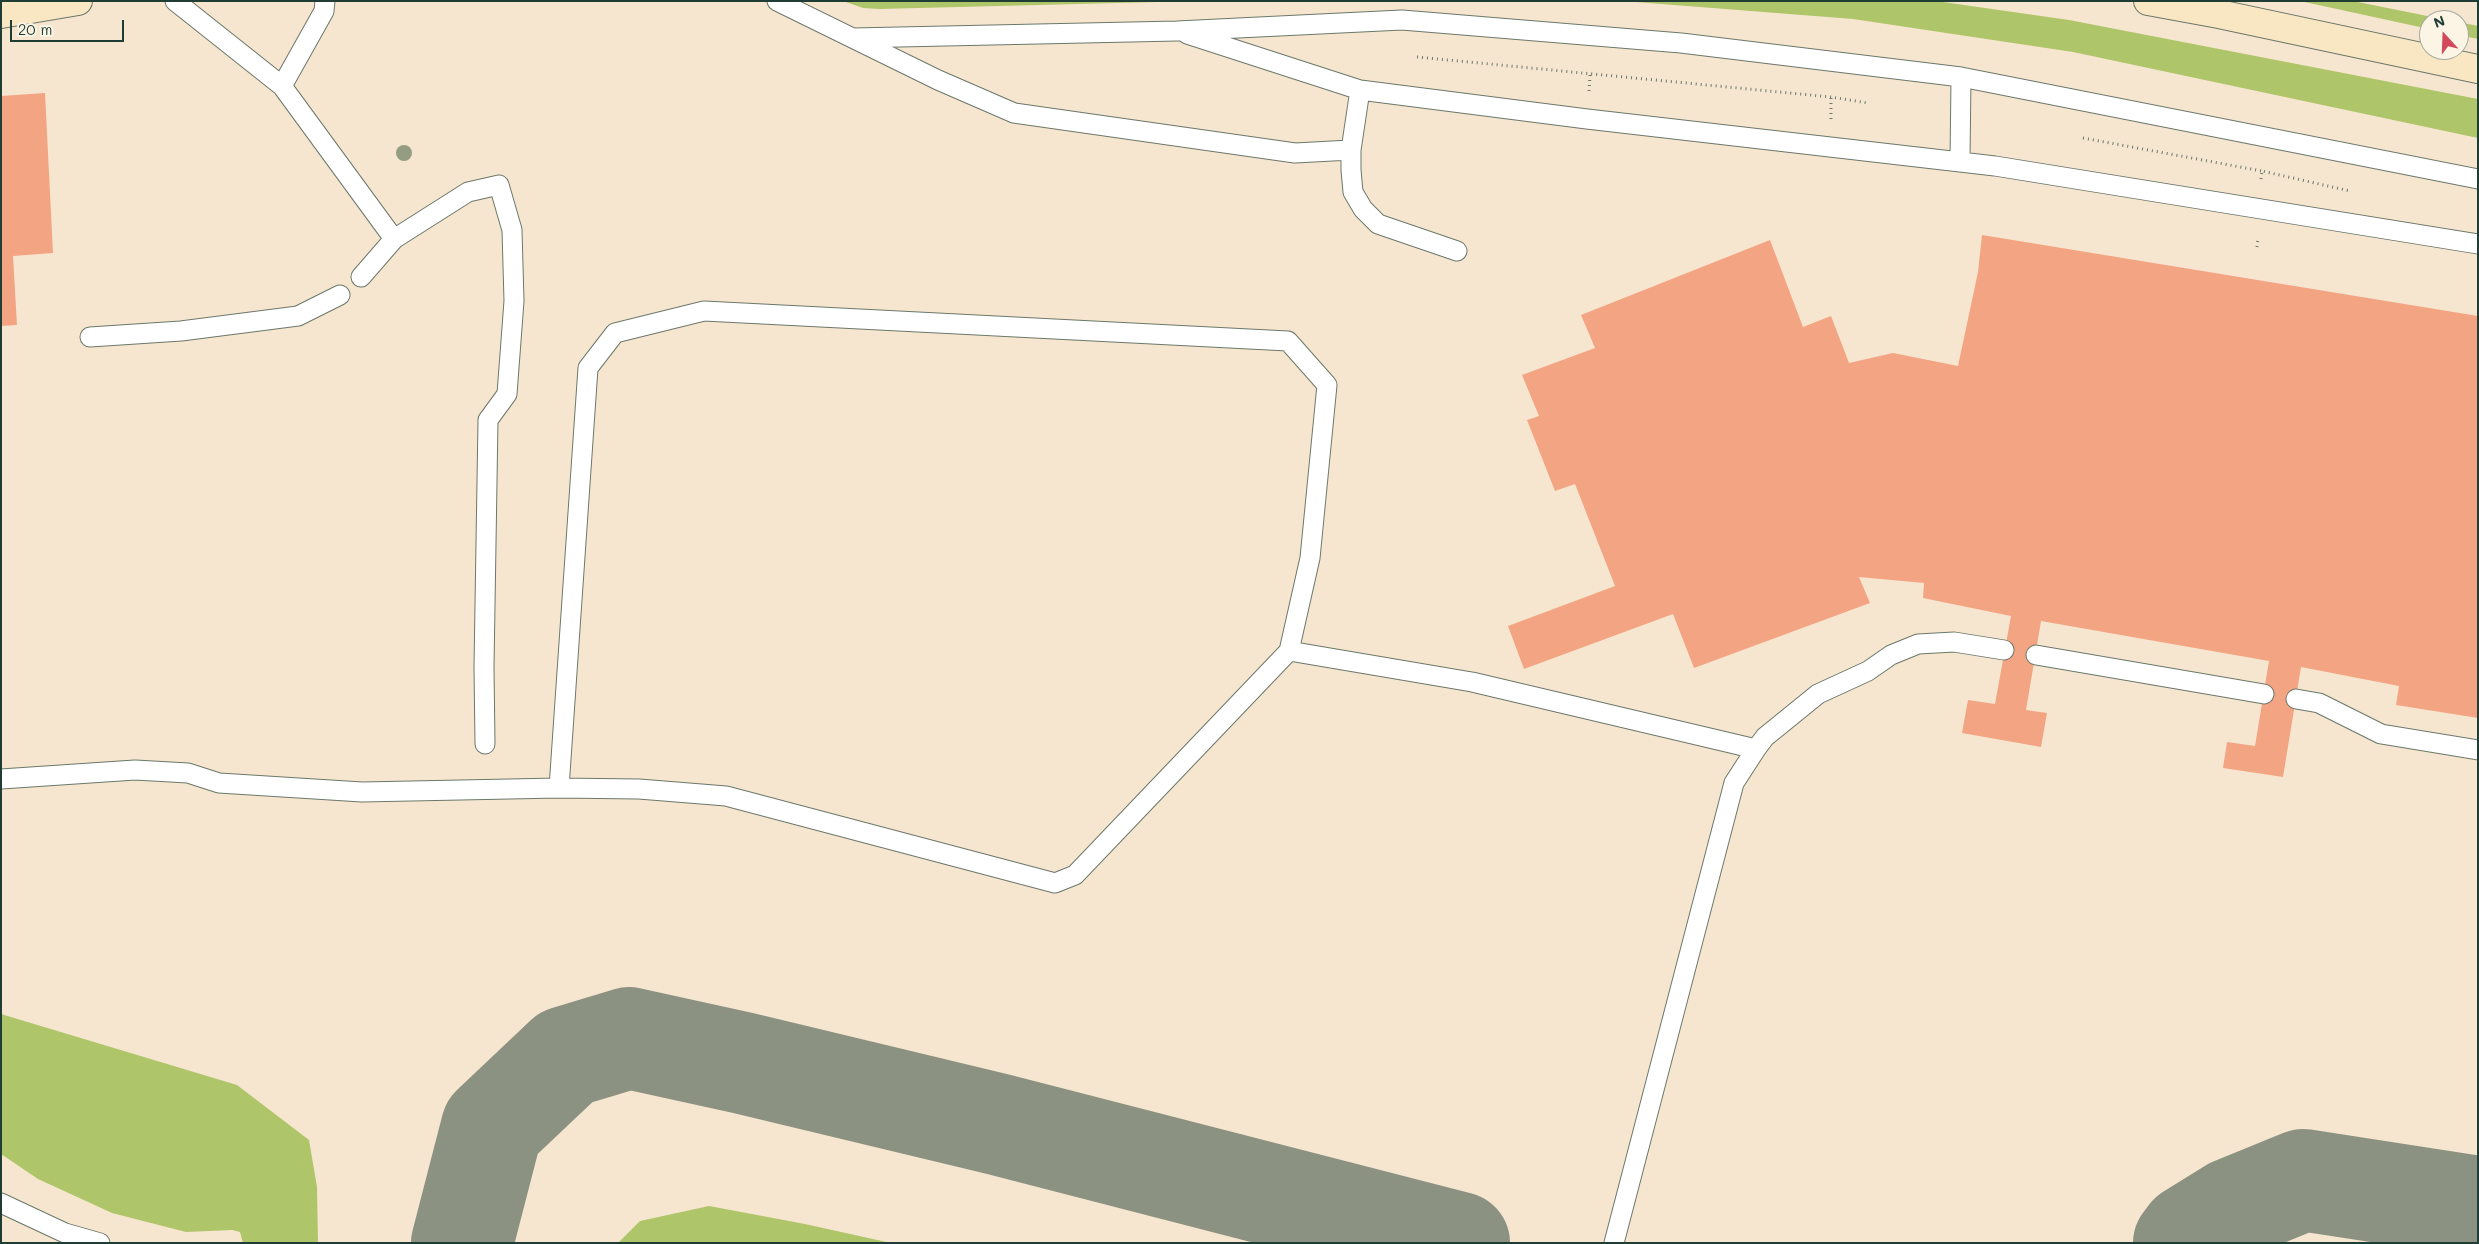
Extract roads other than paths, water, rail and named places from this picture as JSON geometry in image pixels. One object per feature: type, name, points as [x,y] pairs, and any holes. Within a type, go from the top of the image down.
[{"type":"main road","points":[[1,14],[78,1]]},
{"type":"main road","points":[[2148,1],[2219,14],[2478,69]]},
{"type":"lane","points":[[175,1],[282,86],[394,239]]},
{"type":"lane","points":[[282,86],[324,11],[325,1]]},
{"type":"lane","points":[[777,1],[938,80],[1014,113],[1295,152],[1351,150]]},
{"type":"lane","points":[[853,38],[1177,31],[1402,20],[1681,43],[1961,77],[2478,179]]},
{"type":"lane","points":[[1177,31],[1360,90],[1587,119],[1960,161],[2478,244]]},
{"type":"lane","points":[[1960,161],[1961,77]]},
{"type":"lane","points":[[1360,90],[1351,150],[1353,192],[1363,209],[1378,224],[1457,251]]},
{"type":"lane","points":[[362,277],[394,239],[468,192],[499,185],[512,230],[514,301],[507,394],[488,420],[484,667],[485,744]]},
{"type":"lane","points":[[90,337],[181,331],[298,316],[340,295]]},
{"type":"lane","points":[[1,779],[136,770],[188,773],[218,783],[362,792],[558,788],[639,789],[726,796],[1055,883],[1075,876],[1289,651],[1310,558],[1327,385],[1288,342],[704,311],[615,333],[588,368],[558,788]]},
{"type":"lane","points":[[1614,1243],[1734,783],[1756,749],[1765,737],[1818,694],[1868,671],[1891,655],[1918,644],[1954,642],[2004,650]]},
{"type":"lane","points":[[1289,651],[1472,682],[1756,749]]},
{"type":"lane","points":[[2036,655],[2264,694]]},
{"type":"lane","points":[[2296,699],[2319,703],[2381,734],[2478,750]]},
{"type":"lane","points":[[1,1203],[64,1233],[100,1243]]}]
